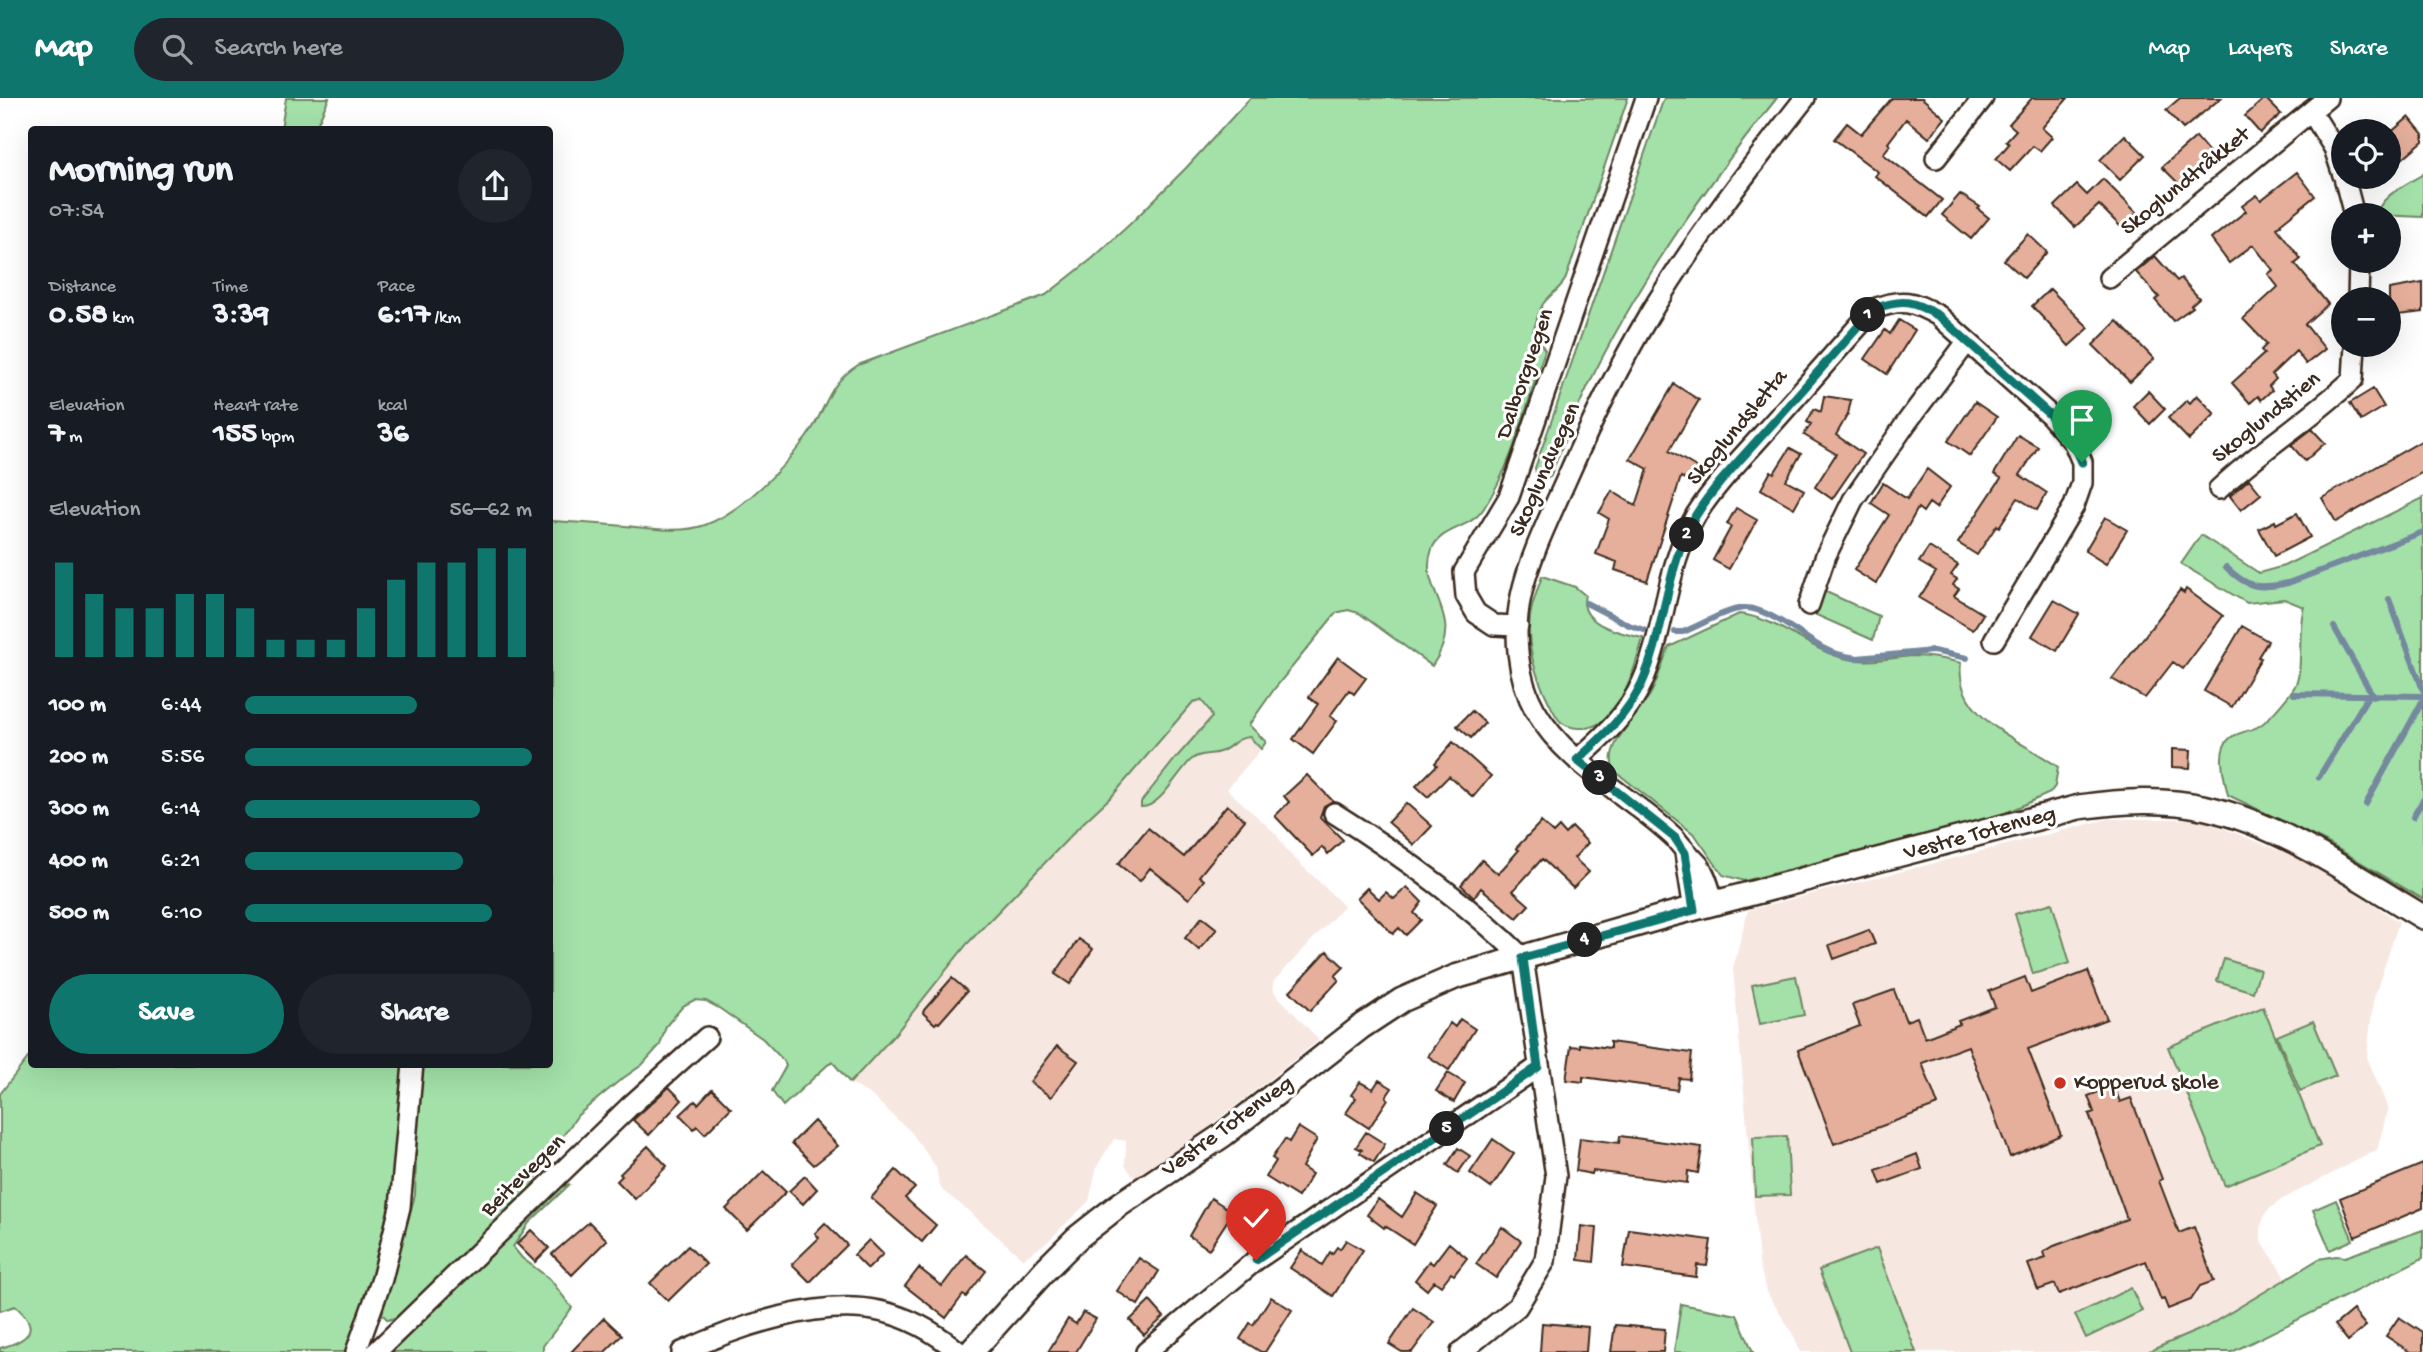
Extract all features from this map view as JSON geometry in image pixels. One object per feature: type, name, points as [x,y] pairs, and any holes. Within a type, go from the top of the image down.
[{"type":"street","name":"Dalborgvegen","points":[[1518,626],[1494,625],[1476,613],[1466,596],[1464,572],[1509,497],[1646,98]]},
{"type":"street","name":"Skoglundvegen","points":[[1704,907],[1685,853],[1663,827],[1577,760],[1552,734],[1534,708],[1522,675],[1518,653],[1521,596],[1540,541],[1620,365],[1714,216],[1805,98]]},
{"type":"street","points":[[1936,158],[1983,98]]},
{"type":"street","name":"Skoglundtråkket","points":[[2109,278],[2327,98]]},
{"type":"street","points":[[2311,111],[2331,143]]},
{"type":"street","name":"Skoglundsletta","points":[[1577,760],[1615,725],[1642,684],[1668,587],[1696,516],[1723,480],[1874,309],[1891,303],[1904,301],[1921,306],[1939,316],[2050,415],[2074,443],[2082,462],[2082,483],[2074,506],[1994,640]]},
{"type":"street","points":[[1809,605],[1826,555],[1853,500],[1967,342]]},
{"type":"street","name":"Skoglundstien","points":[[2218,489],[2353,379],[2354,357]]},
{"type":"street","name":"Vestre Totenveg","points":[[971,1352],[1077,1238],[1119,1205],[1223,1135],[1362,1027],[1402,1000],[1455,977],[2079,807],[2147,801],[2207,808],[2242,819],[2314,853],[2423,917]]},
{"type":"street","points":[[1334,813],[1380,842],[1444,891],[1499,934],[1523,958],[1556,1177],[1545,1261],[1517,1307],[1461,1352]]},
{"type":"street","name":"Beitevegen","points":[[376,1352],[629,1107],[707,1037]]},
{"type":"street","points":[[1146,1352],[1256,1260],[1538,1067]]},
{"type":"street","points":[[356,1352],[382,1279],[400,1207],[413,1068]]},
{"type":"street","points":[[682,1352],[713,1346],[786,1316],[814,1310],[853,1308],[878,1311],[914,1322],[933,1332],[958,1352]]},
{"type":"shaded area","points":[[1200,700],[1212,717],[1141,802],[1141,807],[1200,754],[1224,750],[1239,737],[1250,737],[1261,749],[1227,789],[1276,834],[1288,852],[1344,906],[1273,982],[1274,992],[1319,1040],[1200,1134],[1135,1179],[1125,1165],[1126,1141],[1114,1139],[1097,1166],[1089,1201],[1047,1242],[1023,1259],[943,1191],[936,1167],[912,1133],[871,1095],[850,1083],[896,1033],[967,944],[1113,795],[1193,702]]},
{"type":"shaded area","name":"Kopperud skole","points":[[2108,819],[2200,819],[2313,864],[2399,922],[2373,1001],[2367,1057],[2388,1109],[2377,1150],[2281,1200],[2266,1212],[2261,1225],[2261,1241],[2286,1277],[2206,1327],[2148,1352],[1800,1352],[1795,1338],[1766,1291],[1759,1262],[1733,969],[1748,910]]},
{"type":"green space","points":[[286,98],[329,98],[316,126],[281,126]]},
{"type":"green space","points":[[1250,98],[1628,98],[1566,278],[1543,304],[1538,314],[1533,332],[1545,350],[1519,433],[1503,473],[1477,517],[1448,532],[1432,549],[1430,578],[1444,617],[1445,632],[1442,648],[1432,666],[1359,613],[1348,610],[1336,613],[1275,688],[1249,725],[1266,742],[1261,749],[1250,737],[1237,741],[1222,751],[1194,758],[1155,802],[1141,807],[1141,802],[1212,717],[1201,700],[1193,702],[1113,795],[967,944],[896,1033],[850,1083],[832,1061],[783,1106],[772,1091],[786,1066],[763,1039],[706,1001],[694,1000],[683,1006],[666,1026],[660,1045],[642,1065],[578,1115],[530,1188],[499,1221],[397,1317],[388,1320],[382,1314],[415,1195],[422,1068],[553,1068],[553,521],[675,530],[695,528],[719,519],[761,488],[785,463],[806,438],[832,390],[847,373],[858,365],[1046,295],[1093,258],[1186,168]]},
{"type":"green space","points":[[1664,98],[1777,98],[1698,202],[1650,274],[1587,388],[1550,477],[1543,480],[1537,477],[1535,468]]},
{"type":"green space","points":[[2423,174],[2423,217],[2401,216],[2401,203],[2382,203],[2402,186]]},
{"type":"green space","points":[[2423,498],[2423,899],[2326,842],[2228,795],[2222,765],[2225,743],[2233,736],[2263,724],[2295,686],[2298,679],[2304,607],[2284,599],[2247,603],[2181,564],[2201,535],[2259,573],[2284,566]]},
{"type":"green space","points":[[1542,576],[1575,587],[1585,595],[1584,605],[1588,614],[1603,626],[1643,638],[1623,695],[1615,709],[1593,726],[1576,728],[1561,722],[1538,678],[1530,648],[1529,628]]},
{"type":"green space","points":[[1824,591],[1879,616],[1873,640],[1814,614]]},
{"type":"green space","points":[[1739,614],[1766,621],[1830,653],[1852,660],[1919,656],[1961,663],[1962,682],[1968,699],[1994,726],[2058,767],[2055,786],[2050,793],[2001,815],[1744,881],[1723,875],[1695,835],[1616,772],[1612,753],[1623,732],[1651,693],[1669,647]]},
{"type":"green space","points":[[2052,903],[2070,963],[2033,974],[2015,914]]},
{"type":"green space","points":[[2224,959],[2260,970],[2253,992],[2217,981]]},
{"type":"green space","points":[[1796,976],[1804,1015],[1760,1024],[1752,985]]},
{"type":"green space","points":[[2263,1007],[2320,1146],[2225,1186],[2168,1047]]},
{"type":"green space","points":[[2313,1021],[2336,1076],[2300,1091],[2277,1036]]},
{"type":"green space","points":[[28,1058],[28,1068],[406,1068],[391,1213],[367,1302],[345,1352],[0,1352],[0,1348],[24,1338],[30,1328],[24,1314],[15,1306],[0,1311],[0,1094]]},
{"type":"green space","points":[[1787,1136],[1790,1195],[1755,1196],[1753,1137]]},
{"type":"green space","points":[[570,1184],[529,1223],[513,1247],[522,1258],[550,1279],[572,1308],[543,1346],[543,1352],[388,1352],[535,1209],[562,1187]]},
{"type":"green space","points":[[2336,1200],[2353,1240],[2330,1250],[2313,1210]]},
{"type":"green space","points":[[2423,1230],[2423,1258],[2232,1352],[2147,1352],[2206,1327],[2319,1259],[2345,1257]]},
{"type":"green space","points":[[1877,1248],[1916,1352],[1850,1352],[1819,1270]]},
{"type":"green space","points":[[2131,1288],[2142,1311],[2086,1338],[2075,1315]]},
{"type":"green space","points":[[1681,1304],[1737,1315],[1753,1352],[1674,1352]]},
{"type":"building","points":[[1892,98],[1922,98],[1945,118],[1929,138],[1906,119],[1883,154],[1942,200],[1928,217],[1875,176],[1878,172],[1834,139],[1847,123],[1861,134]]},
{"type":"building","points":[[2032,98],[2068,98],[2042,128],[2052,137],[2040,151],[2033,146],[2010,171],[1996,159],[2009,144],[2006,141],[2016,130],[2009,124]]},
{"type":"building","points":[[2180,98],[2221,98],[2183,129],[2166,110]]},
{"type":"building","points":[[2265,98],[2281,114],[2260,133],[2245,116]]},
{"type":"building","points":[[2409,117],[2423,134],[2423,141],[2401,160],[2401,124]]},
{"type":"building","points":[[2125,135],[2145,155],[2120,180],[2100,160]]},
{"type":"building","points":[[2196,137],[2213,157],[2180,185],[2162,167]]},
{"type":"building","points":[[2297,172],[2315,196],[2277,228],[2301,259],[2295,264],[2328,304],[2305,324],[2325,349],[2306,364],[2296,351],[2272,374],[2276,379],[2269,386],[2272,390],[2261,400],[2258,396],[2250,403],[2232,383],[2264,354],[2261,350],[2267,344],[2243,319],[2278,287],[2268,274],[2273,270],[2253,245],[2229,263],[2211,239],[2246,211],[2242,206],[2257,195],[2261,200]]},
{"type":"building","points":[[2103,179],[2137,213],[2122,228],[2099,205],[2075,227],[2055,206],[2077,185],[2087,195]]},
{"type":"building","points":[[1960,194],[1980,207],[1978,209],[1989,218],[1971,239],[1942,215]]},
{"type":"building","points":[[2028,234],[2047,252],[2024,278],[2004,260]]},
{"type":"building","points":[[2155,256],[2177,281],[2181,278],[2199,298],[2191,305],[2193,307],[2173,321],[2155,300],[2159,297],[2136,272]]},
{"type":"building","points":[[2423,283],[2423,312],[2401,315],[2400,287]]},
{"type":"building","points":[[2050,289],[2089,328],[2069,346],[2032,306]]},
{"type":"building","points":[[1899,320],[1915,330],[1887,374],[1865,359],[1885,330],[1890,334]]},
{"type":"building","points":[[2117,321],[2154,359],[2130,382],[2093,345]]},
{"type":"building","points":[[1674,384],[1699,400],[1669,451],[1703,471],[1695,485],[1681,477],[1647,581],[1615,570],[1617,562],[1596,554],[1609,519],[1599,513],[1612,491],[1636,506],[1648,469],[1630,459]]},
{"type":"building","points":[[2373,389],[2384,407],[2361,421],[2350,403]]},
{"type":"building","points":[[2148,391],[2165,409],[2150,424],[2133,406]]},
{"type":"building","points":[[2197,395],[2215,414],[2189,440],[2168,418],[2187,400],[2190,403]]},
{"type":"building","points":[[1824,396],[1851,400],[1848,414],[1836,435],[1863,454],[1832,499],[1815,487],[1836,454],[1804,435],[1811,424],[1807,422],[1814,409],[1821,412]]},
{"type":"building","points":[[1975,402],[1997,417],[1970,456],[1948,441]]},
{"type":"building","points":[[2312,429],[2325,443],[2305,461],[2291,445]]},
{"type":"building","points":[[2018,435],[2038,447],[2020,475],[2047,493],[2037,510],[2018,498],[1977,555],[1958,543],[2001,478],[1994,474]]},
{"type":"building","points":[[2423,440],[2423,472],[2336,522],[2322,498]]},
{"type":"building","points":[[1790,448],[1801,454],[1786,480],[1804,490],[1794,508],[1761,489],[1771,471],[1774,473]]},
{"type":"building","points":[[1927,469],[1950,487],[1936,508],[1929,503],[1923,512],[1918,508],[1876,584],[1854,570],[1889,515],[1871,503],[1883,483],[1907,499]]},
{"type":"building","points":[[2249,479],[2261,494],[2241,510],[2230,496]]},
{"type":"building","points":[[1736,508],[1757,520],[1729,569],[1713,560],[1731,527],[1727,524]]},
{"type":"building","points":[[2297,513],[2310,537],[2274,556],[2259,529]]},
{"type":"building","points":[[2105,517],[2127,530],[2106,564],[2085,551]]},
{"type":"building","points":[[1929,547],[1958,565],[1951,575],[1957,579],[1953,585],[1959,589],[1954,596],[1983,614],[1973,630],[1919,598],[1936,572],[1919,562]]},
{"type":"building","points":[[2186,589],[2223,616],[2183,669],[2173,662],[2145,698],[2112,679],[2180,590],[2184,593]]},
{"type":"building","points":[[2054,600],[2079,614],[2057,651],[2032,636]]},
{"type":"building","points":[[2242,626],[2268,641],[2232,707],[2204,691]]},
{"type":"building","points":[[1338,657],[1366,678],[1354,694],[1349,690],[1330,716],[1337,721],[1313,754],[1293,739],[1318,704],[1309,697]]},
{"type":"building","points":[[1472,711],[1485,723],[1471,738],[1457,726]]},
{"type":"building","points":[[1453,742],[1491,776],[1473,797],[1449,776],[1428,797],[1416,786],[1437,765],[1435,763]]},
{"type":"building","points":[[2172,749],[2191,750],[2190,768],[2172,767]]},
{"type":"building","points":[[1307,775],[1333,801],[1324,806],[1320,817],[1343,840],[1328,854],[1322,847],[1313,856],[1275,816],[1289,802],[1284,796]]},
{"type":"building","points":[[1406,803],[1432,826],[1414,845],[1388,822]]},
{"type":"building","points":[[1227,805],[1245,820],[1199,876],[1204,880],[1189,899],[1150,868],[1140,881],[1118,864],[1148,828],[1184,857]]},
{"type":"building","points":[[1541,822],[1553,833],[1559,827],[1565,834],[1572,827],[1588,843],[1574,858],[1589,872],[1573,888],[1542,859],[1513,891],[1529,905],[1517,918],[1481,888],[1474,897],[1461,885],[1482,860],[1498,874],[1519,850],[1516,848]]},
{"type":"building","points":[[1407,887],[1422,902],[1414,913],[1421,920],[1406,935],[1399,928],[1393,934],[1357,898],[1367,888],[1379,899],[1386,892],[1394,899]]},
{"type":"building","points":[[1202,917],[1217,929],[1199,950],[1185,938]]},
{"type":"building","points":[[1869,930],[1875,944],[1834,959],[1829,945]]},
{"type":"building","points":[[1079,939],[1093,949],[1070,984],[1055,974]]},
{"type":"building","points":[[1327,951],[1344,967],[1335,976],[1339,980],[1310,1011],[1290,991]]},
{"type":"building","points":[[2088,971],[2107,1019],[2028,1049],[2061,1135],[2010,1157],[1968,1046],[1922,1063],[1938,1105],[1834,1144],[1798,1050],[1860,1026],[1852,1005],[1894,990],[1906,1021],[1917,1017],[1925,1038],[1960,1024],[1958,1021],[1995,1007],[1989,991],[2025,977],[2031,993]]},
{"type":"building","points":[[952,978],[967,991],[939,1023],[935,1024],[923,1013],[924,1010]]},
{"type":"building","points":[[1460,1019],[1475,1029],[1449,1070],[1428,1056],[1450,1023],[1455,1027]]},
{"type":"building","points":[[1610,1042],[1692,1053],[1689,1079],[1679,1078],[1677,1090],[1583,1077],[1583,1082],[1566,1080],[1571,1046],[1580,1047],[1580,1044],[1610,1048]]},
{"type":"building","points":[[1057,1046],[1078,1061],[1051,1097],[1030,1082]]},
{"type":"building","points":[[1448,1073],[1465,1083],[1454,1102],[1436,1091]]},
{"type":"building","points":[[1379,1080],[1392,1088],[1369,1128],[1346,1113],[1356,1098],[1351,1095],[1360,1082],[1373,1089]]},
{"type":"building","points":[[2114,1086],[2120,1102],[2131,1098],[2179,1233],[2194,1227],[2214,1281],[2200,1286],[2191,1300],[2168,1309],[2164,1299],[2161,1300],[2146,1261],[2059,1294],[2055,1284],[2038,1290],[2028,1264],[2046,1258],[2044,1252],[2054,1246],[2127,1219],[2089,1114],[2094,1112],[2088,1096]]},
{"type":"building","points":[[669,1087],[682,1100],[649,1135],[633,1120]]},
{"type":"building","points":[[712,1089],[731,1108],[705,1134],[697,1126],[694,1129],[680,1115],[695,1101],[698,1104]]},
{"type":"building","points":[[814,1121],[838,1146],[814,1165],[792,1143]]},
{"type":"building","points":[[1298,1127],[1317,1139],[1302,1167],[1312,1174],[1298,1197],[1266,1177],[1276,1161],[1272,1158],[1285,1139],[1289,1142]]},
{"type":"building","points":[[1366,1132],[1385,1144],[1374,1162],[1356,1147]]},
{"type":"building","points":[[1620,1136],[1702,1147],[1698,1173],[1688,1171],[1687,1183],[1576,1171],[1580,1138],[1619,1143]]},
{"type":"building","points":[[1493,1139],[1514,1154],[1491,1188],[1470,1173]]},
{"type":"building","points":[[648,1146],[667,1166],[635,1199],[617,1181],[622,1176],[620,1174]]},
{"type":"building","points":[[1458,1148],[1470,1156],[1458,1173],[1447,1165]]},
{"type":"building","points":[[1917,1154],[1922,1169],[1881,1184],[1876,1170]]},
{"type":"building","points":[[2423,1164],[2423,1208],[2355,1237],[2340,1198]]},
{"type":"building","points":[[896,1170],[915,1188],[905,1198],[936,1225],[922,1242],[871,1198]]},
{"type":"building","points":[[764,1171],[786,1192],[747,1230],[726,1209]]},
{"type":"building","points":[[805,1176],[817,1189],[803,1204],[789,1191]]},
{"type":"building","points":[[1417,1193],[1437,1206],[1413,1244],[1367,1215],[1378,1199],[1402,1217]]},
{"type":"building","points":[[1211,1198],[1233,1212],[1209,1249],[1189,1236]]},
{"type":"building","points":[[589,1222],[607,1240],[572,1275],[552,1254]]},
{"type":"building","points":[[825,1223],[847,1245],[810,1282],[792,1264],[819,1238],[815,1233]]},
{"type":"building","points":[[1581,1226],[1597,1228],[1594,1262],[1578,1260]]},
{"type":"building","points":[[1502,1227],[1521,1241],[1496,1278],[1476,1264]]},
{"type":"building","points":[[1629,1229],[1711,1240],[1707,1266],[1697,1265],[1696,1277],[1623,1267]]},
{"type":"building","points":[[531,1230],[549,1248],[535,1262],[517,1244]]},
{"type":"building","points":[[869,1240],[883,1254],[868,1269],[854,1255]]},
{"type":"building","points":[[1346,1240],[1363,1250],[1333,1296],[1290,1268],[1302,1250],[1322,1265],[1330,1252],[1332,1254],[1337,1247],[1340,1249]]},
{"type":"building","points":[[1449,1243],[1467,1258],[1441,1286],[1434,1281],[1427,1290],[1415,1280],[1429,1261],[1433,1264]]},
{"type":"building","points":[[688,1246],[706,1264],[668,1301],[650,1283]]},
{"type":"building","points":[[966,1255],[986,1271],[946,1318],[905,1286],[919,1268],[942,1286]]},
{"type":"building","points":[[1139,1258],[1159,1271],[1138,1305],[1117,1291]]},
{"type":"building","points":[[1271,1297],[1292,1310],[1265,1352],[1261,1352],[1240,1339],[1250,1323],[1253,1325]]},
{"type":"building","points":[[1150,1301],[1164,1317],[1144,1335],[1130,1320]]},
{"type":"building","points":[[1413,1308],[1434,1322],[1412,1352],[1402,1352],[1389,1344]]},
{"type":"building","points":[[2353,1310],[2366,1326],[2348,1341],[2335,1325]]},
{"type":"building","points":[[1083,1312],[1096,1319],[1076,1352],[1048,1352],[1068,1319],[1076,1324]]},
{"type":"building","points":[[2399,1317],[2423,1333],[2423,1352],[2410,1352],[2386,1336]]},
{"type":"building","points":[[604,1318],[622,1335],[605,1352],[571,1352]]},
{"type":"building","points":[[1542,1323],[1588,1327],[1586,1352],[1540,1352]]},
{"type":"building","points":[[1615,1325],[1665,1329],[1663,1352],[1611,1352]]},
{"type":"waterway","points":[[2226,567],[2241,580],[2254,586],[2278,585],[2423,532]]},
{"type":"waterway","points":[[2389,599],[2423,690]]},
{"type":"waterway","points":[[1586,603],[1644,630]]},
{"type":"waterway","points":[[1675,632],[1683,632],[1744,608],[1763,612],[1821,647],[1843,655],[1857,658],[1933,651],[1967,658]]},
{"type":"waterway","points":[[2334,627],[2373,696]]},
{"type":"waterway","points":[[2294,694],[2423,696]]},
{"type":"waterway","points":[[2319,777],[2368,696]]},
{"type":"waterway","points":[[2366,804],[2423,700]]},
{"type":"waterway","points":[[2413,817],[2423,800]]},
{"type":"place","name":"Kopperud skole","points":[[2060,1083]]},
{"type":"route","points":[[1256,1260],[1538,1067],[1523,958],[1694,910],[1685,853],[1675,838],[1577,760],[1615,725],[1642,684],[1668,587],[1696,516],[1723,480],[1874,309],[1904,301],[1921,306],[1939,316],[2050,415],[2074,443],[2082,462]]}]
